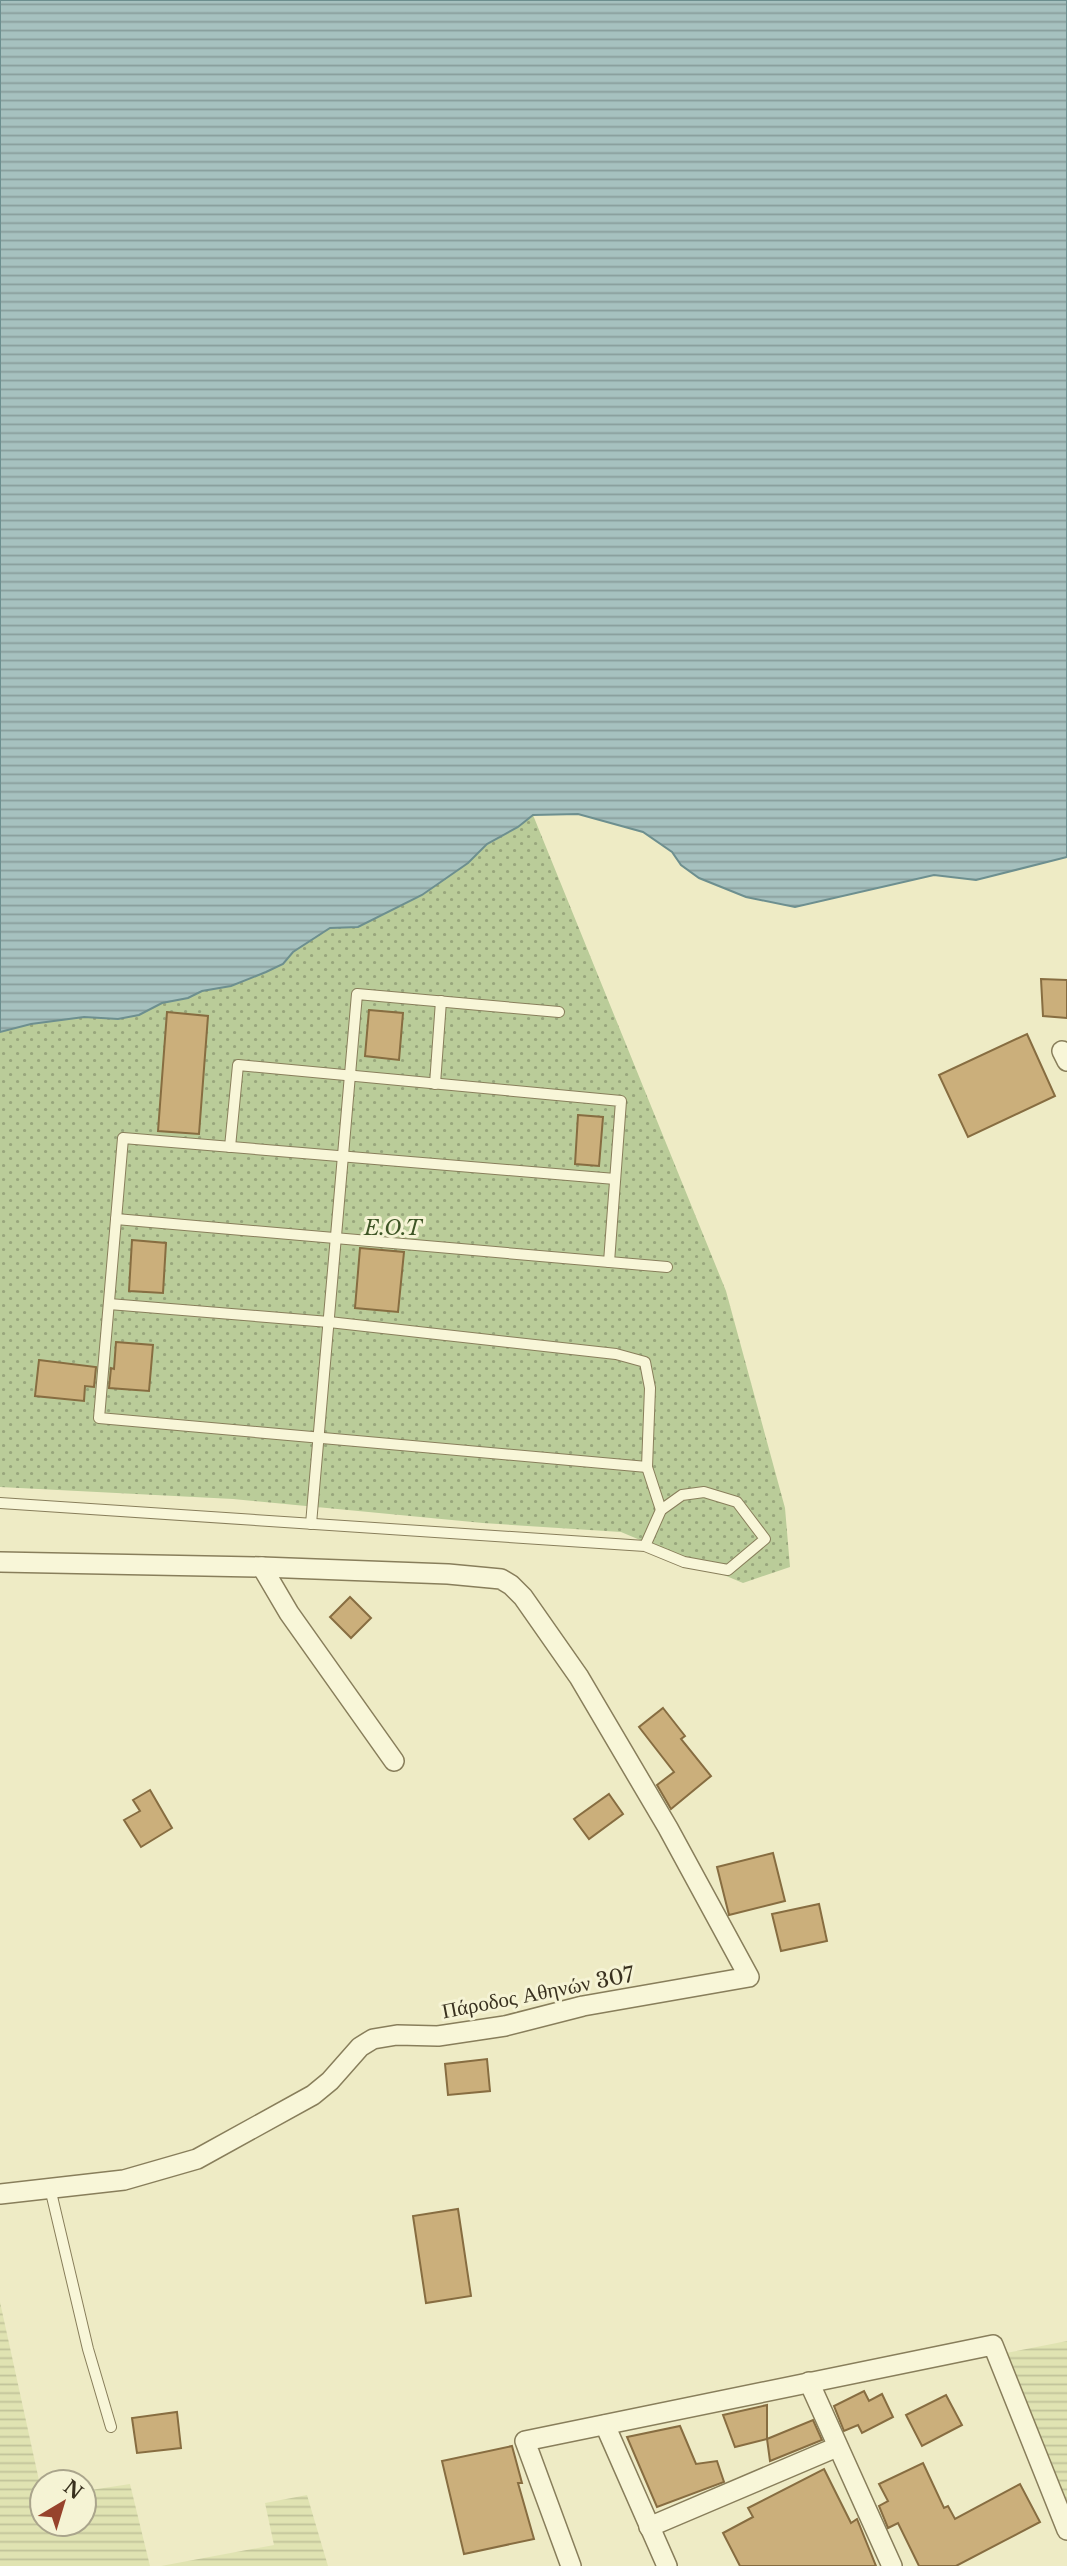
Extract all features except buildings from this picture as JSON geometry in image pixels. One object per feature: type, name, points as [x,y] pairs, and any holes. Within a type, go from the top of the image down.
[{"type":"street","points":[[0,1562],[262,1567],[289,1613],[394,1761]]},
{"type":"street","name":"Πάροδος Αθηνών 307","points":[[0,2194],[124,2180],[205,2156],[317,2092],[360,2046],[373,2039],[397,2035],[438,2036],[495,2027],[594,2004],[749,1977],[624,1750],[542,1621],[511,1585],[500,1579],[486,1577],[262,1567]]},
{"type":"street","points":[[570,2566],[525,2441],[993,2345],[1067,2530]]},
{"type":"street","points":[[809,2382],[892,2566]]},
{"type":"street","points":[[606,2425],[667,2566]]},
{"type":"street","points":[[649,2526],[837,2447]]},
{"type":"lane","points":[[312,1524],[357,994],[559,1012]]},
{"type":"lane","points":[[435,1084],[442,1001]]},
{"type":"lane","points":[[230,1147],[238,1065],[621,1101],[609,1262]]},
{"type":"lane","points":[[615,1179],[122,1138],[99,1418],[647,1467]]},
{"type":"lane","points":[[116,1219],[667,1267]]},
{"type":"lane","points":[[109,1304],[329,1322],[617,1354],[645,1362],[650,1388],[647,1467],[661,1510]]},
{"type":"lane","points":[[0,1503],[645,1546],[684,1562],[728,1570],[765,1539],[737,1502],[704,1492],[682,1495],[661,1510],[645,1546]]},
{"type":"lane","points":[[50,2188],[82,2326],[111,2427]]},
{"type":"green space","name":"E.O.T","points":[[533,815],[726,1291],[785,1508],[790,1567],[743,1583],[621,1532],[483,1523],[233,1499],[0,1487],[0,1032],[31,1024],[84,1017],[118,1019],[139,1015],[162,1003],[231,986],[283,964],[293,952],[330,928],[358,927],[388,911],[468,863],[487,845]]},
{"type":"green space","points":[[0,2302],[36,2468],[28,2468],[28,2538],[98,2538],[98,2489],[130,2484],[150,2566],[0,2566]]},
{"type":"green space","points":[[1067,2341],[1067,2502],[1006,2353]]},
{"type":"green space","points":[[307,2495],[328,2566],[161,2566],[274,2545],[265,2503]]},
{"type":"water","points":[[0,0],[1067,0],[1067,857],[976,880],[934,875],[795,907],[746,897],[699,878],[681,865],[672,852],[643,832],[578,814],[533,815],[518,827],[487,844],[468,863],[422,895],[358,927],[330,928],[293,952],[283,964],[266,972],[231,986],[162,1003],[139,1015],[118,1019],[84,1017],[31,1024],[0,1032]]}]
